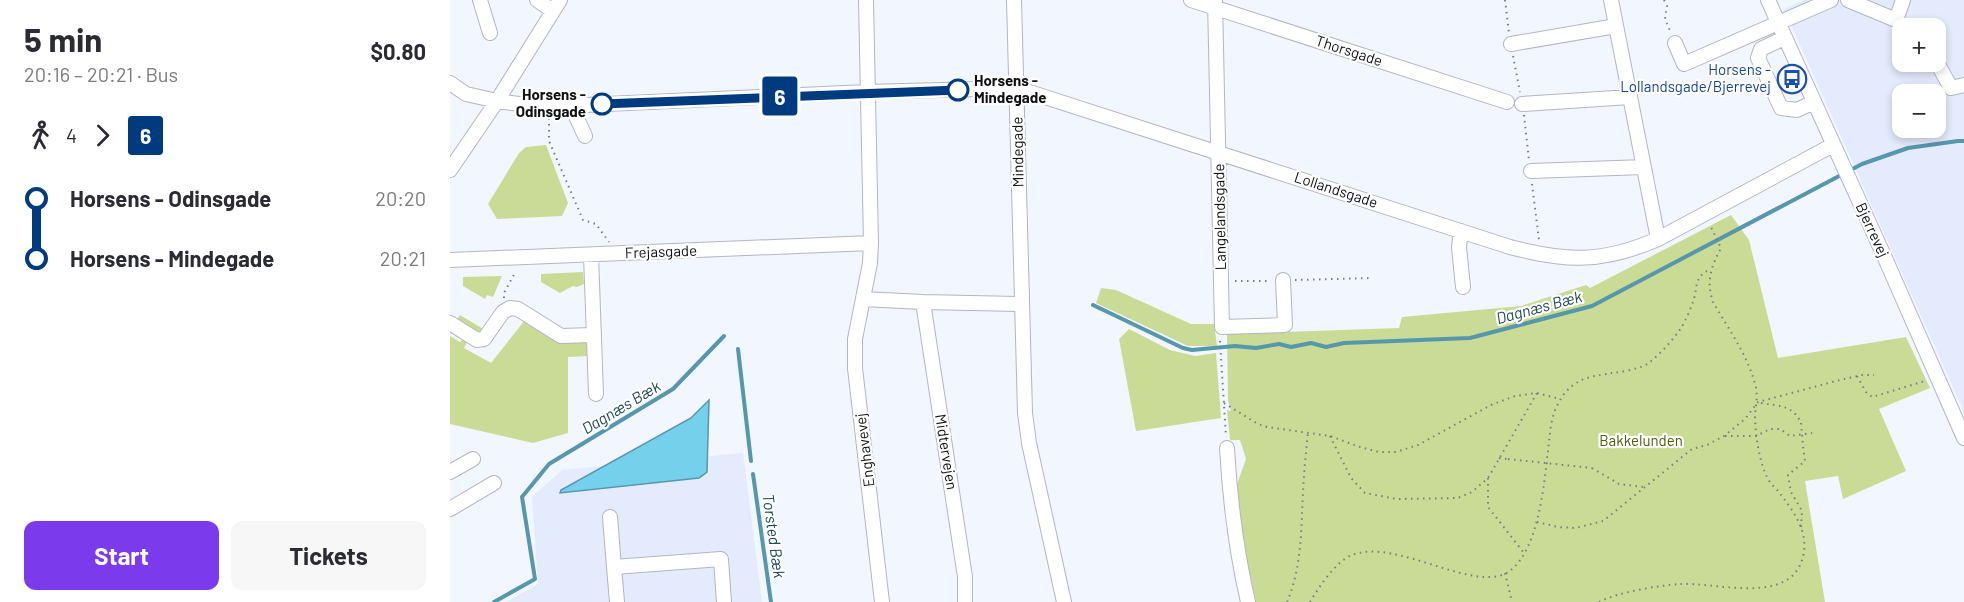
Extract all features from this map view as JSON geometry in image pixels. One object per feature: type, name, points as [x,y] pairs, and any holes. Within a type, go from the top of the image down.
[{"type":"street","points":[[480,0],[490,33]]},
{"type":"street","points":[[450,170],[556,6],[537,0]]},
{"type":"street","name":"Enghavevej","points":[[866,0],[871,243],[870,263],[855,339],[855,368],[882,602]]},
{"type":"street","name":"Mindegade","points":[[1014,0],[1025,413],[1029,443],[1064,602]]},
{"type":"street","name":"Thorsgade","points":[[1191,0],[1215,4],[1506,102]]},
{"type":"street","points":[[1611,0],[1658,239]]},
{"type":"street","name":"Bjerrevej","points":[[1768,0],[1964,438]]},
{"type":"street","points":[[1676,44],[1684,64],[1831,0]]},
{"type":"street","points":[[1848,0],[1892,22]]},
{"type":"street","points":[[1900,18],[1903,0]]},
{"type":"street","name":"Langelandsgade","points":[[1215,4],[1222,327],[1285,325],[1282,280]]},
{"type":"street","points":[[1511,44],[1616,26]]},
{"type":"street","points":[[1784,38],[1761,49],[1758,58],[1781,108],[1797,110],[1814,102]]},
{"type":"street","points":[[1942,72],[1951,88],[1964,86]]},
{"type":"street","name":"Lollandsgade","points":[[450,83],[466,94],[496,102],[549,106],[1017,88],[1461,231],[1541,255],[1577,259],[1603,257],[1633,250],[1835,148]]},
{"type":"street","points":[[1522,104],[1630,97]]},
{"type":"street","points":[[571,105],[585,136]]},
{"type":"street","points":[[1531,171],[1644,167]]},
{"type":"street","points":[[1461,231],[1459,247],[1463,287]]},
{"type":"street","name":"Frejasgade","points":[[450,260],[871,243]]},
{"type":"street","points":[[591,255],[596,394]]},
{"type":"street","points":[[863,299],[1022,304]]},
{"type":"street","name":"Midtervejen","points":[[923,302],[964,577],[965,602]]},
{"type":"street","points":[[450,323],[477,340],[484,339],[503,312],[510,308],[518,309],[561,336],[594,335]]},
{"type":"street","points":[[1227,448],[1230,503],[1248,602]]},
{"type":"street","points":[[450,472],[473,459]]},
{"type":"street","points":[[450,508],[494,483]]},
{"type":"street","points":[[610,517],[617,602]]},
{"type":"street","points":[[614,567],[721,559],[724,602]]},
{"type":"path","points":[[1505,0],[1522,104],[1541,255]]},
{"type":"path","points":[[1664,0],[1665,19],[1676,44]]},
{"type":"path","points":[[549,106],[549,141],[583,220],[596,224],[611,245],[612,254]]},
{"type":"path","points":[[1599,602],[1613,596],[1678,584],[1735,591],[1777,588],[1788,582],[1800,566],[1805,549],[1801,530],[1795,514],[1767,478],[1756,436],[1755,416],[1758,402],[1750,368],[1710,293],[1710,269],[1720,248],[1710,225]]},
{"type":"path","points":[[510,308],[504,293],[517,269],[517,258]]},
{"type":"path","points":[[1310,602],[1334,569],[1350,556],[1362,552],[1397,554],[1471,576],[1488,577],[1511,571],[1525,554],[1536,522],[1544,490],[1552,416],[1567,390],[1581,379],[1646,366],[1656,358],[1681,328],[1694,299],[1696,282],[1701,274],[1710,269]]},
{"type":"path","points":[[1221,282],[1373,278]]},
{"type":"path","points":[[1220,340],[1227,448]]},
{"type":"path","points":[[1536,522],[1576,528],[1603,521],[1692,449],[1707,445],[1724,436],[1745,419],[1758,402],[1857,376],[1874,375]]},
{"type":"path","points":[[1857,376],[1866,392],[1872,397],[1938,378]]},
{"type":"path","points":[[1224,403],[1258,424],[1268,427],[1330,436],[1378,452],[1396,452],[1418,445],[1491,405],[1526,393],[1537,393],[1561,400]]},
{"type":"path","points":[[1330,436],[1351,478],[1365,493],[1396,499],[1458,498],[1472,492],[1488,478],[1537,393]]},
{"type":"path","points":[[1758,402],[1790,408],[1801,423],[1805,460],[1788,475],[1791,492],[1802,511],[1801,530]]},
{"type":"path","points":[[1724,436],[1756,436],[1770,429],[1780,429],[1790,436],[1812,433]]},
{"type":"path","points":[[1287,602],[1299,560],[1308,432]]},
{"type":"path","points":[[1499,458],[1592,468],[1619,484],[1644,487]]},
{"type":"path","points":[[1488,478],[1488,507],[1525,554]]},
{"type":"path","points":[[1505,573],[1512,602]]},
{"type":"shaded area","points":[[1804,0],[1862,0],[1869,3],[1871,0],[1964,0],[1964,412],[1784,9]]},
{"type":"shaded area","points":[[743,453],[762,602],[506,602],[538,584],[532,497],[562,470]]},
{"type":"green space","points":[[546,145],[568,203],[562,216],[497,219],[488,204],[519,153],[526,147]]},
{"type":"green space","name":"Bakkelunden","points":[[1731,215],[1749,240],[1778,358],[1906,337],[1930,388],[1879,409],[1906,471],[1843,499],[1838,476],[1805,481],[1825,602],[1256,602],[1240,527],[1237,484],[1246,459],[1240,440],[1230,440],[1227,410],[1231,411],[1228,400],[1227,334],[1399,328],[1402,317],[1521,306],[1586,285],[1590,288]]},
{"type":"green space","points":[[583,272],[584,284],[573,286],[560,293],[541,282],[541,274]]},
{"type":"green space","points":[[502,276],[493,297],[487,295],[485,299],[463,286],[463,277]]},
{"type":"green space","points":[[1101,288],[1116,290],[1191,324],[1214,324],[1217,346],[1188,346],[1096,303]]},
{"type":"green space","points":[[460,315],[485,330],[481,334],[475,334],[456,321]]},
{"type":"green space","points":[[525,320],[588,341],[590,356],[568,357],[568,433],[533,443],[450,424],[450,336],[460,342],[463,339],[467,342],[464,348],[491,363]]},
{"type":"green space","points":[[1129,329],[1170,350],[1195,356],[1216,353],[1221,418],[1136,431],[1119,339]]},
{"type":"water","points":[[709,400],[707,472],[699,478],[560,493],[561,490],[691,418]]},
{"type":"waterway","name":"Dagnæs Bæk","points":[[1093,305],[1183,348],[1192,350],[1235,346],[1256,348],[1279,344],[1291,347],[1311,343],[1326,347],[1344,343],[1470,338],[1592,306],[1862,164],[1908,148],[1964,141]]},
{"type":"waterway","name":"Dagnæs Bæk","points":[[494,602],[535,579],[522,497],[549,464],[673,389],[724,336]]},
{"type":"waterway","name":"Torsted Bæk","points":[[738,349],[751,461]]},
{"type":"waterway","name":"Torsted Bæk","points":[[753,474],[771,602]]},
{"type":"bus line","name":"6","points":[[602,104],[958,90]]},
{"type":"place","name":"Horsens - Lollandsgade/Bjerrevej","points":[[1792,79]]},
{"type":"place","name":"Horsens - Mindegade","points":[[958,90]]},
{"type":"place","name":"Horsens - Odinsgade","points":[[602,104]]}]
